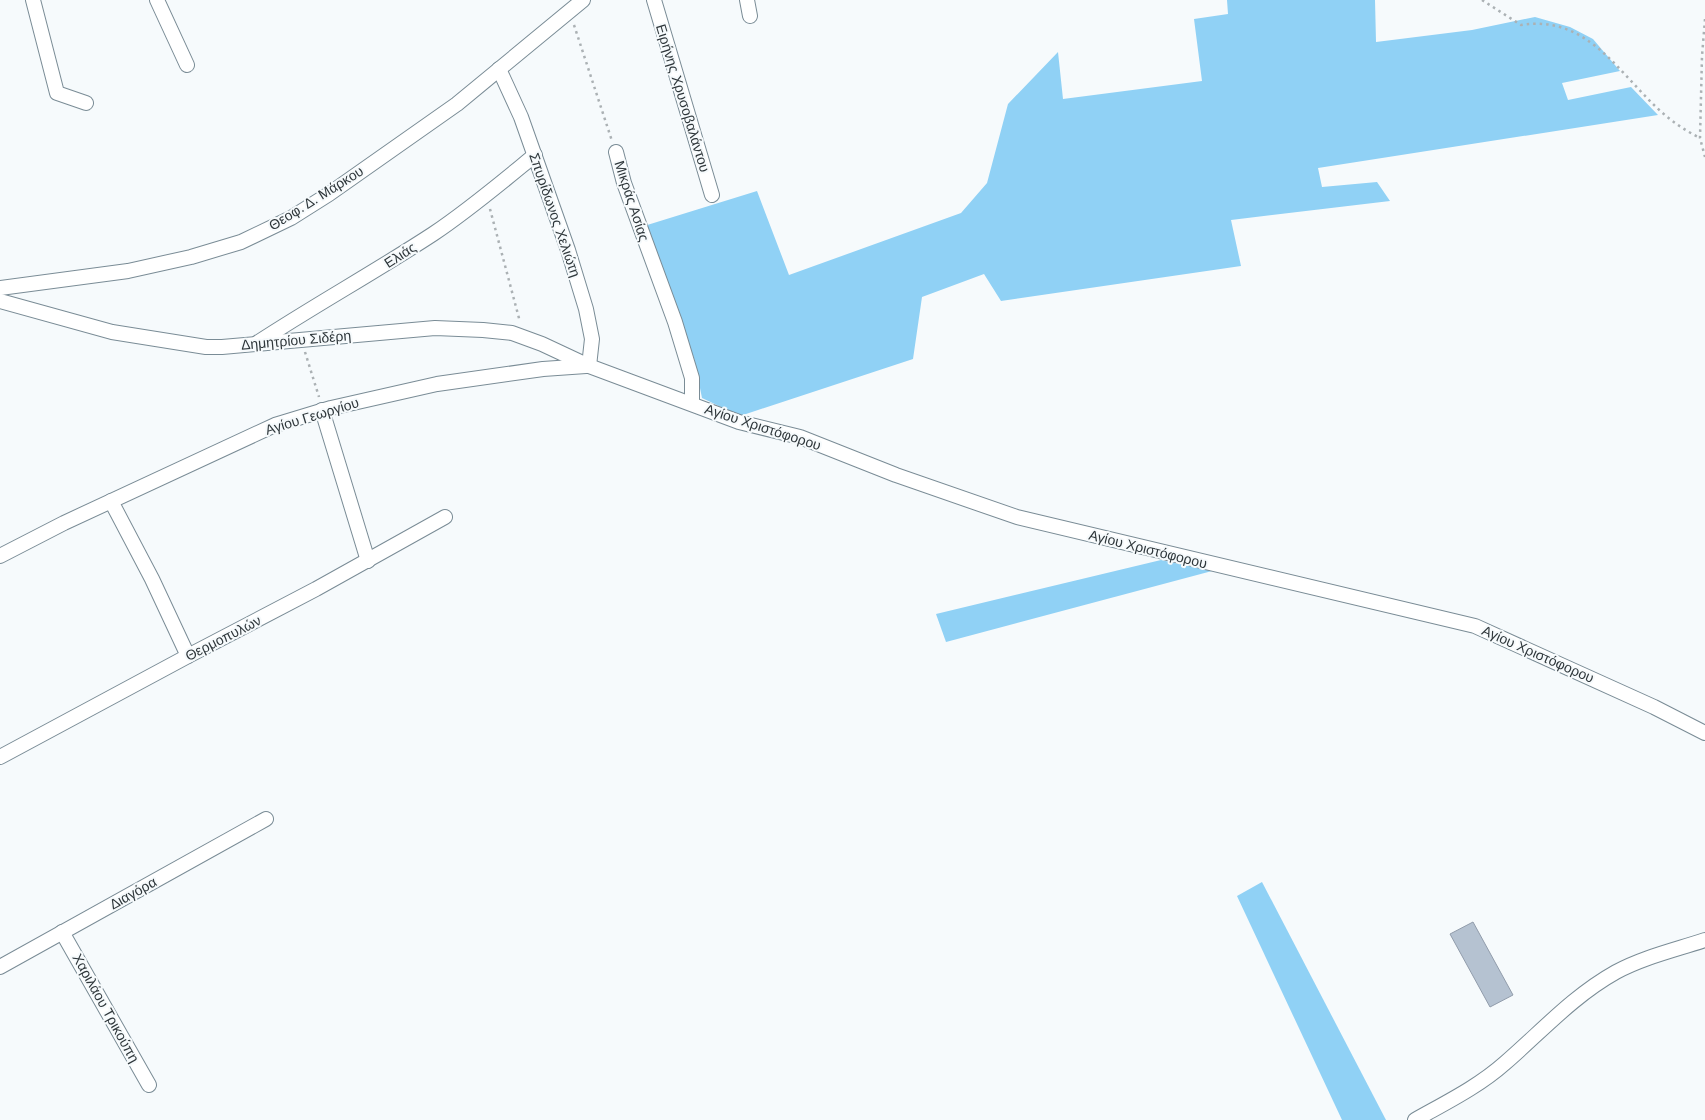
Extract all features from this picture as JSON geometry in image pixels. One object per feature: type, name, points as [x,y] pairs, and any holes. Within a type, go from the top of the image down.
[{"type":"street","points":[[33,0],[57,94],[86,103]]},
{"type":"street","points":[[158,0],[187,65]]},
{"type":"street","name":"Θεοφ. Δ. Μάρκου","points":[[0,288],[128,271],[191,257],[241,242],[291,218],[329,194],[457,104],[499,69],[567,5],[583,0]]},
{"type":"street","name":"Ειρήνης Χρυσοβαλάντου","points":[[654,0],[712,195]]},
{"type":"street","points":[[747,0],[750,16]]},
{"type":"street","name":"Σπυρίδωνος Χελιώτη","points":[[499,69],[522,117],[568,250],[586,309],[592,339],[589,366]]},
{"type":"street","name":"Μικράς Ασίας","points":[[616,152],[627,191],[675,322],[692,378],[692,404]]},
{"type":"street","name":"Ελιάς","points":[[255,344],[304,312],[376,271],[434,233],[486,195],[535,154]]},
{"type":"street","name":"Δημητρίου Σιδέρη","points":[[0,301],[112,332],[222,347],[434,328],[512,333],[589,366]]},
{"type":"street","name":"Αγίου Χριστόφορου","points":[[589,366],[739,422],[800,437],[896,475],[1017,517],[1475,626],[1654,707],[1705,733]]},
{"type":"street","name":"Αγίου Γεωργίου","points":[[0,556],[64,523],[275,425],[322,410],[437,384],[544,369],[589,366]]},
{"type":"street","points":[[322,410],[368,561]]},
{"type":"street","points":[[111,501],[152,579],[188,656]]},
{"type":"street","name":"Θερμοπυλών","points":[[0,757],[368,561],[445,517]]},
{"type":"street","name":"Διαγόρα","points":[[0,967],[266,819]]},
{"type":"street","name":"Χαριλάου Τρικούπη","points":[[62,932],[149,1085]]},
{"type":"street","points":[[1415,1120],[1463,1093],[1503,1065],[1576,998],[1616,972],[1648,957],[1705,940]]},
{"type":"path","points":[[1482,0],[1521,24],[1536,22],[1561,28],[1585,37],[1612,59],[1654,106],[1684,130],[1700,138]]},
{"type":"path","name":"Μικράς Ασίας","points":[[567,5],[616,152]]},
{"type":"path","points":[[1705,19],[1700,138],[1705,157]]},
{"type":"path","points":[[486,195],[520,319],[520,336]]},
{"type":"path","points":[[302,340],[322,410]]},
{"type":"shaded area","points":[[1227,0],[1375,0],[1376,42],[1472,30],[1535,17],[1570,27],[1593,39],[1620,71],[1562,83],[1568,100],[1631,87],[1658,115],[1318,168],[1322,187],[1377,182],[1390,201],[1231,220],[1241,266],[1001,301],[984,274],[922,297],[913,359],[740,416],[702,398],[694,358],[644,226],[757,191],[789,275],[961,213],[987,183],[1008,104],[1058,52],[1063,99],[1202,81],[1194,19],[1228,14]]},
{"type":"shaded area","points":[[1161,560],[1212,571],[946,642],[936,614]]},
{"type":"shaded area","points":[[1262,882],[1386,1120],[1342,1120],[1237,896]]},
{"type":"building","points":[[1473,922],[1513,995],[1490,1007],[1450,934]]}]
